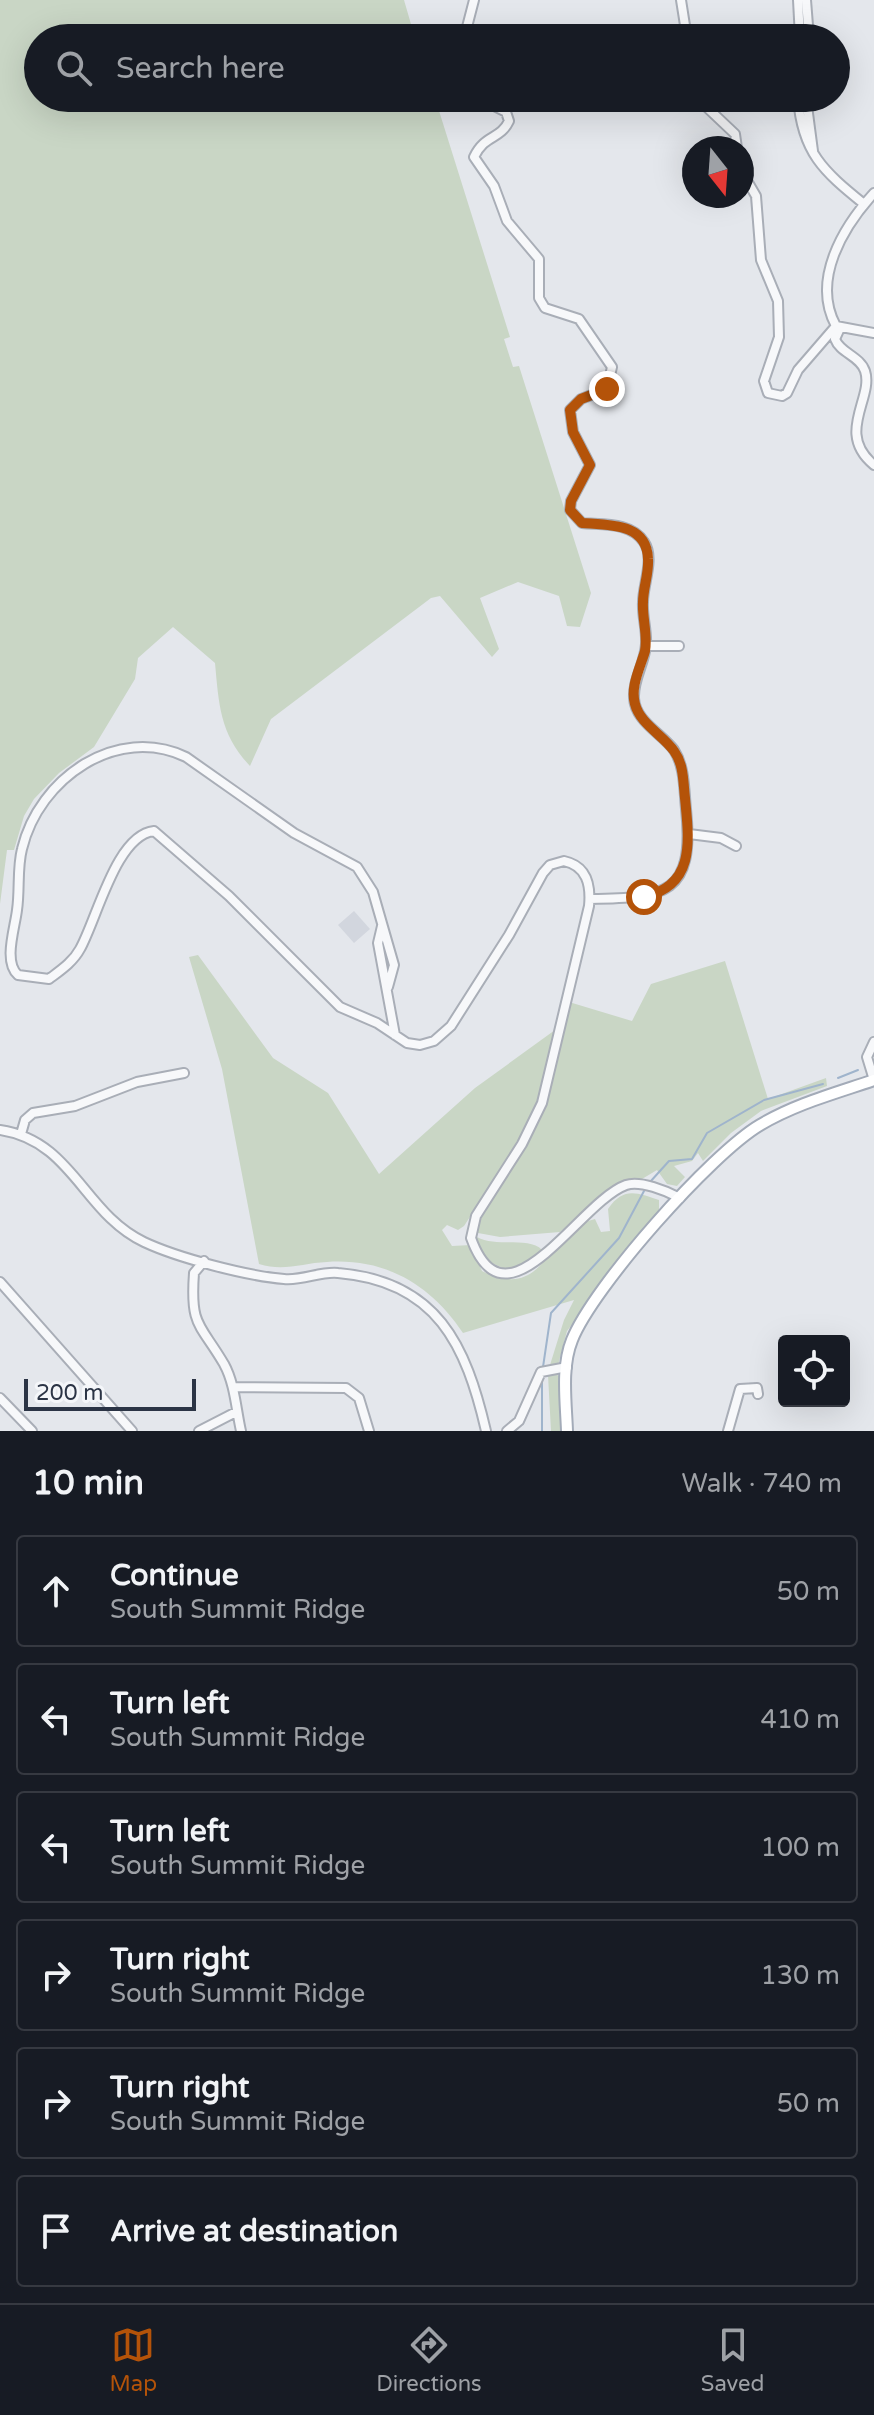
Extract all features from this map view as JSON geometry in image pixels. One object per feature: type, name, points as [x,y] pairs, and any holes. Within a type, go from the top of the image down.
[{"type":"main road","points":[[567,1431],[567,1367],[571,1341],[602,1290],[680,1198],[760,1125],[874,1080]]},
{"type":"street","points":[[468,24],[474,0]]},
{"type":"street","points":[[681,0],[685,24]]},
{"type":"street","points":[[798,0],[799,24]]},
{"type":"street","points":[[806,0],[808,24]]},
{"type":"street","points":[[506,112],[509,121],[505,130],[481,142],[474,157],[494,186],[507,221],[539,259],[539,298],[545,308],[579,319],[612,367],[607,389],[581,399],[570,410],[573,432],[590,465],[571,501],[570,510],[582,523],[627,527],[645,542],[648,560],[643,601],[646,646],[634,688],[634,702],[638,714],[673,750],[682,765],[689,834],[684,869],[664,889],[644,897],[590,899]]},
{"type":"street","points":[[712,112],[735,136]]},
{"type":"street","points":[[800,112],[808,149],[813,151]]},
{"type":"street","points":[[808,112],[813,151],[831,177],[864,204]]},
{"type":"street","points":[[754,193],[761,260],[778,301],[779,337],[764,381],[768,393],[782,396],[787,393],[798,370],[838,327]]},
{"type":"street","points":[[874,193],[848,222],[827,281],[827,310],[838,327],[835,339],[838,346],[865,370],[866,379],[855,416],[863,456],[874,465]]},
{"type":"street","points":[[838,327],[874,333]]},
{"type":"street","points":[[646,646],[679,646]]},
{"type":"street","points":[[395,1035],[378,943],[382,925],[373,892],[357,867],[294,833],[186,757],[167,748],[144,745],[106,751],[84,762],[37,809],[21,850],[10,960],[18,975],[49,979],[69,964],[80,951],[115,870],[132,841],[145,832],[154,831],[164,836],[229,896],[340,1007],[407,1043],[420,1045],[434,1041],[451,1026],[550,865],[564,861],[581,869],[588,881],[590,899],[542,1103],[522,1144],[476,1216],[471,1238],[488,1267],[499,1273],[514,1275],[525,1271],[577,1222],[622,1187],[635,1184],[680,1198]]},
{"type":"street","points":[[689,834],[721,838],[736,846]]},
{"type":"street","points":[[874,1042],[867,1057],[874,1080]]},
{"type":"street","points":[[21,1134],[25,1120],[33,1113],[75,1106],[137,1082],[184,1073]]},
{"type":"street","points":[[0,1130],[21,1134],[52,1151],[108,1219],[122,1230],[175,1255],[287,1280],[337,1272],[389,1285],[418,1301],[439,1316],[455,1337],[469,1367],[486,1431]]},
{"type":"street","points":[[204,1261],[194,1273],[197,1326],[224,1365],[233,1387],[241,1431]]},
{"type":"street","points":[[0,1282],[132,1431]]},
{"type":"street","points":[[507,1431],[519,1421],[541,1372],[567,1367]]},
{"type":"street","points":[[233,1387],[346,1388],[359,1398],[369,1431]]},
{"type":"street","points":[[728,1431],[740,1389],[757,1388],[758,1394]]},
{"type":"street","points":[[0,1398],[32,1431]]},
{"type":"street","points":[[199,1431],[236,1412]]},
{"type":"shaded area","points":[[354,911],[370,929],[354,943],[338,925]]},
{"type":"green space","points":[[0,0],[404,0],[411,24],[24,24],[24,112],[439,112],[510,337],[504,339],[513,367],[519,366],[591,593],[580,627],[567,626],[559,596],[518,582],[480,598],[499,649],[492,657],[440,596],[431,598],[271,719],[250,766],[227,731],[220,706],[215,663],[173,627],[138,658],[135,679],[94,747],[59,773],[34,799],[24,816],[14,850],[7,850],[0,904]]},
{"type":"green space","points":[[198,955],[273,1058],[328,1093],[379,1174],[475,1088],[555,1030],[541,1097],[527,1130],[464,1226],[458,1230],[447,1225],[442,1230],[452,1246],[471,1245],[482,1271],[504,1278],[520,1278],[533,1272],[578,1226],[595,1219],[601,1232],[610,1231],[608,1209],[619,1197],[630,1193],[659,1200],[659,1214],[567,1331],[558,1365],[550,1365],[564,1320],[574,1300],[463,1333],[437,1301],[421,1288],[388,1270],[348,1262],[285,1267],[259,1264],[222,1069],[189,957]]},
{"type":"green space","points":[[725,961],[768,1099],[826,1078],[827,1086],[761,1111],[731,1133],[703,1161],[698,1153],[692,1161],[674,1166],[685,1177],[677,1186],[667,1184],[657,1170],[642,1179],[623,1180],[560,1232],[500,1237],[478,1233],[477,1220],[540,1117],[569,1002],[632,1021],[651,984]]},
{"type":"green space","points":[[477,1237],[493,1242],[529,1244],[542,1250],[523,1267],[510,1271],[489,1262],[474,1239]]},
{"type":"green space","points":[[548,1375],[560,1377],[562,1431],[551,1431]]},
{"type":"waterway","points":[[838,1078],[858,1070]]},
{"type":"waterway","points":[[650,1182],[669,1161],[692,1159],[707,1133],[764,1100],[823,1084]]},
{"type":"waterway","points":[[543,1367],[551,1313],[619,1238],[644,1191]]},
{"type":"waterway","points":[[542,1380],[542,1431]]},
{"type":"route","points":[[607,389],[581,399],[570,410],[573,432],[590,465],[571,501],[570,510],[582,523],[627,527],[645,542],[648,560],[643,601],[646,646],[634,688],[634,702],[638,714],[673,750],[682,765],[689,834],[688,858],[680,875],[664,889],[644,897]]}]
